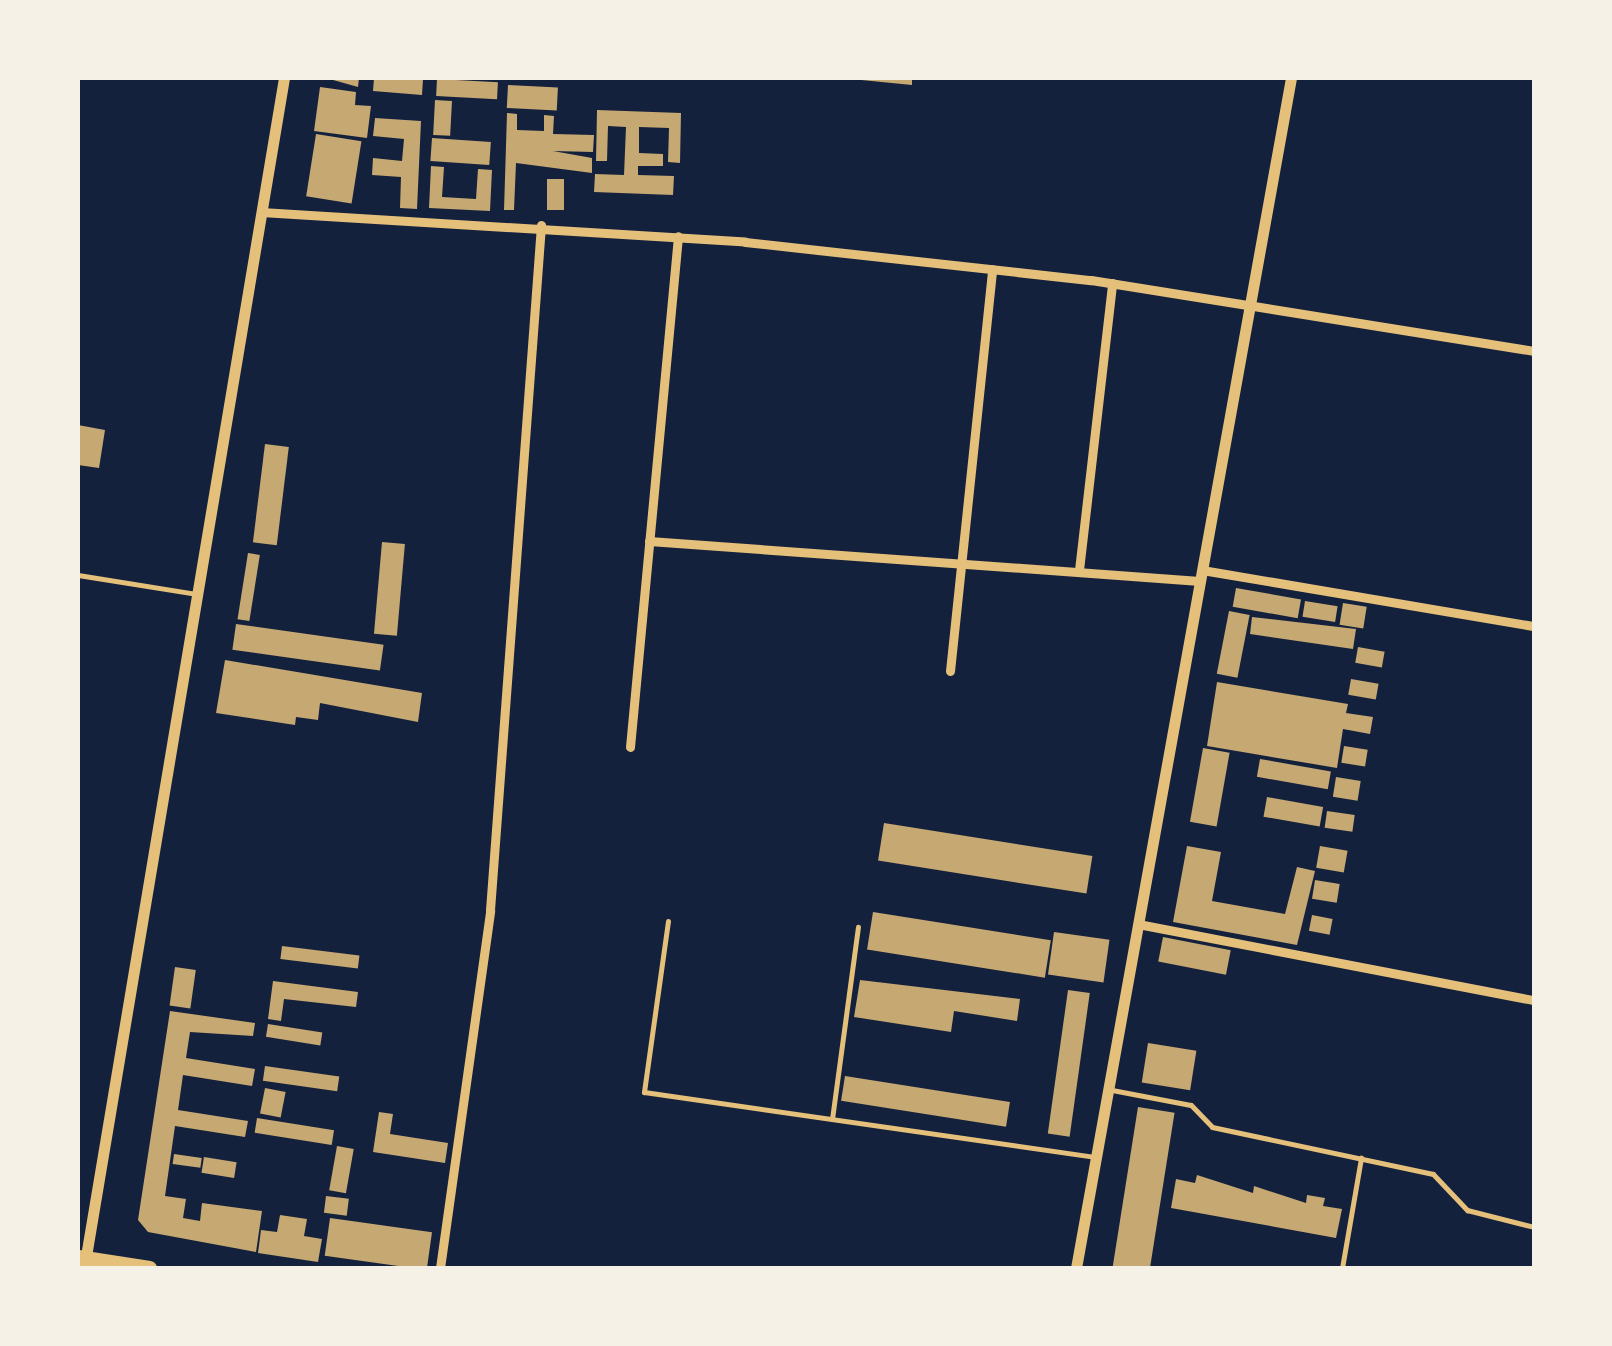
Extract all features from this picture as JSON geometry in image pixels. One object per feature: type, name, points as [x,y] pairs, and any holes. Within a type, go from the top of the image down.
[{"type":"highway","points":[[82,1261],[149,1268]]},
{"type":"street","points":[[82,1261],[284,78]]},
{"type":"street","points":[[1076,1268],[1291,78]]},
{"type":"street","points":[[261,212],[541,225],[992,270],[1250,304],[1534,351]]},
{"type":"street","points":[[440,1268],[490,910],[541,225]]},
{"type":"street","points":[[630,746],[678,236]]},
{"type":"street","points":[[950,670],[992,270]]},
{"type":"street","points":[[1079,570],[1112,284]]},
{"type":"street","points":[[649,540],[1201,576],[1534,626]]},
{"type":"street","points":[[1138,924],[1534,1000]]},
{"type":"lane","points":[[78,575],[197,594]]},
{"type":"lane","points":[[668,921],[644,1092],[1096,1158]]},
{"type":"lane","points":[[832,1119],[858,927]]},
{"type":"lane","points":[[1108,1090],[1191,1105],[1212,1128],[1434,1174],[1467,1210],[1534,1227]]},
{"type":"lane","points":[[1342,1268],[1360,1158]]},
{"type":"building","points":[[326,78],[359,78],[358,87]]},
{"type":"building","points":[[374,78],[423,79],[422,95],[373,91]]},
{"type":"building","points":[[841,78],[912,78],[912,85]]},
{"type":"building","points":[[437,79],[498,82],[497,99],[436,96]]},
{"type":"building","points":[[508,85],[558,88],[557,111],[507,108]]},
{"type":"building","points":[[320,87],[356,92],[355,105],[371,106],[367,138],[314,131]]},
{"type":"building","points":[[435,100],[452,101],[450,136],[433,135]]},
{"type":"building","points":[[597,110],[681,113],[680,163],[668,162],[669,128],[639,127],[639,153],[663,154],[663,166],[638,166],[638,175],[674,176],[673,195],[594,192],[595,174],[624,175],[626,127],[608,126],[607,161],[596,161]]},
{"type":"building","points":[[507,113],[517,114],[517,130],[544,131],[544,115],[554,116],[553,134],[594,135],[593,152],[553,151],[592,158],[592,173],[516,163],[514,210],[504,210]]},
{"type":"building","points":[[375,118],[421,121],[417,209],[400,208],[401,177],[372,175],[373,158],[402,161],[404,139],[373,136]]},
{"type":"building","points":[[316,134],[361,141],[352,203],[306,196]]},
{"type":"building","points":[[432,138],[491,142],[489,165],[430,161]]},
{"type":"building","points":[[431,166],[444,167],[442,197],[476,199],[478,169],[492,170],[490,211],[429,208]]},
{"type":"building","points":[[547,179],[564,179],[564,210],[547,210]]},
{"type":"building","points":[[78,425],[105,430],[99,468],[78,465]]},
{"type":"building","points":[[265,444],[289,447],[277,545],[253,542]]},
{"type":"building","points":[[382,542],[405,544],[397,636],[374,634]]},
{"type":"building","points":[[248,553],[260,555],[249,621],[238,619]]},
{"type":"building","points":[[1236,588],[1301,599],[1298,618],[1233,607]]},
{"type":"building","points":[[1305,601],[1338,606],[1335,622],[1302,617]]},
{"type":"building","points":[[1343,603],[1367,607],[1363,628],[1340,625]]},
{"type":"building","points":[[1229,611],[1250,615],[1237,678],[1217,674]]},
{"type":"building","points":[[1252,617],[1356,629],[1353,649],[1250,634]]},
{"type":"building","points":[[236,624],[384,645],[380,670],[232,650]]},
{"type":"building","points":[[1358,647],[1385,652],[1382,667],[1355,663]]},
{"type":"building","points":[[225,660],[422,693],[418,722],[320,703],[318,720],[296,717],[295,725],[216,713]]},
{"type":"building","points":[[1351,679],[1379,684],[1376,700],[1348,695]]},
{"type":"building","points":[[1217,682],[1348,704],[1346,713],[1373,717],[1370,734],[1343,729],[1337,768],[1207,746]]},
{"type":"building","points":[[1344,746],[1368,750],[1365,767],[1341,763]]},
{"type":"building","points":[[1203,748],[1230,753],[1217,827],[1190,822]]},
{"type":"building","points":[[1260,759],[1331,772],[1328,789],[1257,777]]},
{"type":"building","points":[[1336,777],[1361,781],[1358,801],[1333,797]]},
{"type":"building","points":[[1267,797],[1323,807],[1320,827],[1264,817]]},
{"type":"building","points":[[1327,811],[1355,815],[1352,832],[1325,828]]},
{"type":"building","points":[[884,823],[1092,856],[1086,894],[878,861]]},
{"type":"building","points":[[1187,846],[1221,852],[1212,901],[1285,914],[1297,867],[1315,871],[1297,945],[1173,922]]},
{"type":"building","points":[[1320,846],[1348,851],[1344,873],[1316,868]]},
{"type":"building","points":[[1315,880],[1340,884],[1337,903],[1312,899]]},
{"type":"building","points":[[873,912],[1051,940],[1045,978],[867,950]]},
{"type":"building","points":[[1312,915],[1333,919],[1330,935],[1309,931]]},
{"type":"building","points":[[1054,932],[1109,940],[1103,982],[1048,975]]},
{"type":"building","points":[[1163,937],[1231,950],[1226,975],[1158,962]]},
{"type":"building","points":[[282,946],[359,956],[358,968],[280,959]]},
{"type":"building","points":[[175,967],[196,970],[190,1009],[170,1006]]},
{"type":"building","points":[[860,980],[1020,999],[1017,1021],[954,1011],[951,1032],[854,1017]]},
{"type":"building","points":[[273,981],[358,992],[356,1007],[284,999],[281,1021],[268,1019]]},
{"type":"building","points":[[1068,990],[1090,993],[1070,1137],[1048,1134]]},
{"type":"building","points":[[170,1011],[255,1023],[253,1036],[190,1032],[186,1058],[255,1069],[252,1086],[183,1075],[178,1110],[248,1121],[245,1137],[175,1126],[165,1196],[186,1199],[183,1218],[200,1221],[202,1203],[262,1211],[256,1252],[148,1232],[138,1220]]},
{"type":"building","points":[[268,1024],[322,1033],[320,1045],[266,1037]]},
{"type":"building","points":[[1148,1043],[1196,1051],[1190,1090],[1142,1083]]},
{"type":"building","points":[[265,1066],[339,1076],[337,1091],[263,1081]]},
{"type":"building","points":[[845,1076],[1010,1102],[1006,1127],[841,1101]]},
{"type":"building","points":[[265,1088],[286,1092],[281,1118],[260,1114]]},
{"type":"building","points":[[1138,1107],[1175,1113],[1150,1268],[1113,1268]]},
{"type":"building","points":[[379,1112],[393,1114],[390,1134],[448,1143],[445,1163],[373,1152]]},
{"type":"building","points":[[257,1118],[334,1130],[332,1145],[255,1133]]},
{"type":"building","points":[[337,1146],[354,1149],[346,1193],[329,1190]]},
{"type":"building","points":[[174,1154],[202,1158],[200,1168],[173,1164]]},
{"type":"building","points":[[204,1157],[237,1162],[234,1178],[201,1173]]},
{"type":"building","points":[[1197,1175],[1253,1193],[1254,1186],[1306,1203],[1307,1195],[1325,1198],[1323,1206],[1342,1209],[1336,1238],[1171,1208],[1176,1179],[1195,1183]]},
{"type":"building","points":[[326,1196],[349,1199],[347,1216],[324,1213]]},
{"type":"building","points":[[280,1215],[307,1219],[304,1236],[322,1239],[318,1262],[258,1253],[261,1230],[277,1232]]},
{"type":"building","points":[[330,1218],[432,1232],[427,1268],[325,1256]]}]
